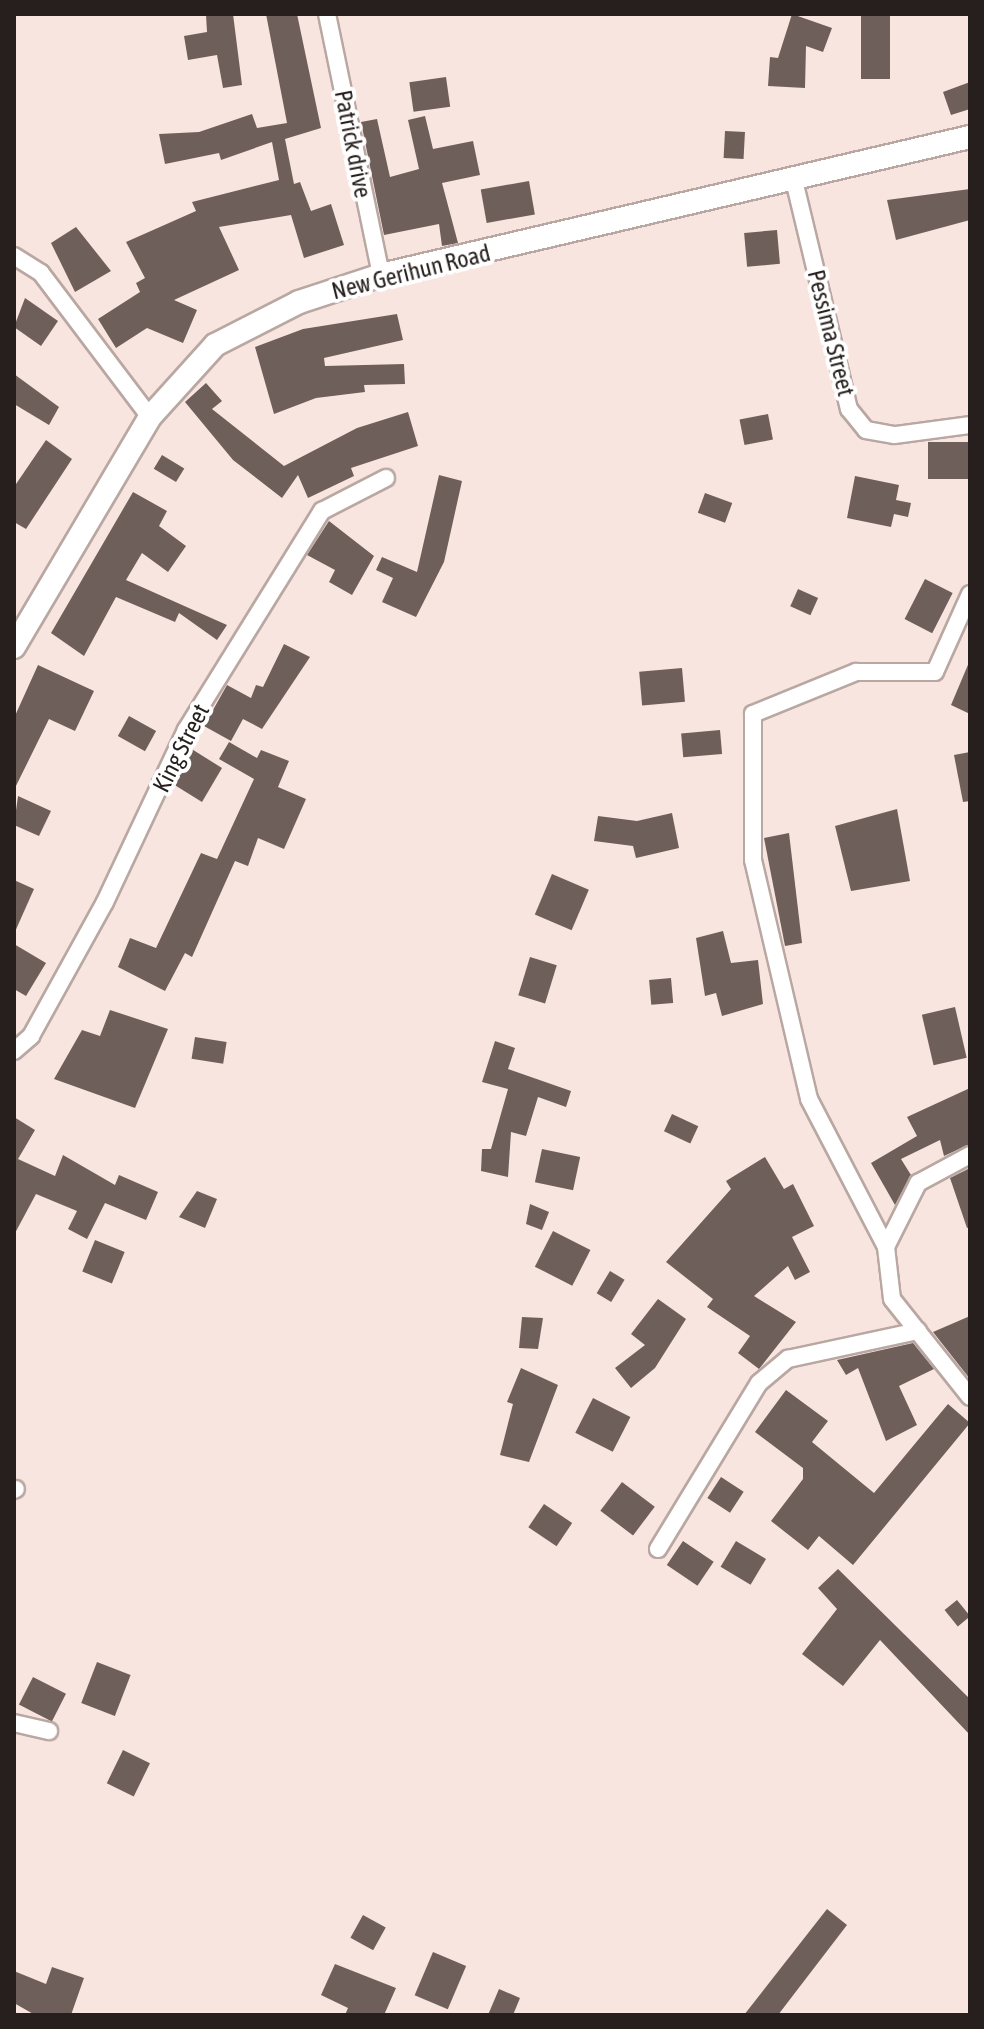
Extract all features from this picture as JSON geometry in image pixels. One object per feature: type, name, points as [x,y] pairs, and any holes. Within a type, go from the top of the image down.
[{"type":"street","name":"Patrick drive","points":[[327,14],[381,275]]},
{"type":"street","name":"New Gerihun Road","points":[[14,647],[150,417],[215,345],[299,302],[381,275],[793,176],[970,137]]},
{"type":"street","name":"Pessima Street","points":[[793,176],[849,409],[866,430],[895,435],[970,425]]},
{"type":"street","points":[[14,256],[41,273],[150,417]]},
{"type":"street","name":"King Street","points":[[14,1051],[31,1036],[105,902],[186,730],[322,511],[386,478]]},
{"type":"street","points":[[970,594],[935,672],[856,672],[753,714],[753,860],[809,1099],[886,1247],[892,1299],[970,1397]]},
{"type":"street","points":[[886,1247],[918,1183],[970,1155]]},
{"type":"street","points":[[658,1549],[759,1383],[788,1359],[918,1331]]},
{"type":"street","points":[[14,1723],[49,1731]]},
{"type":"building","points":[[233,14],[242,85],[223,88],[217,55],[188,60],[184,36],[207,32],[206,15]]},
{"type":"building","points":[[266,14],[297,14],[321,128],[285,139],[294,184],[300,182],[311,211],[331,204],[344,245],[304,258],[291,215],[219,227],[239,270],[174,300],[197,310],[183,343],[147,328],[116,348],[98,319],[140,292],[136,283],[145,278],[126,242],[196,211],[192,202],[279,180],[272,142],[221,160],[219,153],[165,164],[159,134],[199,132],[252,114],[257,128],[287,123]]},
{"type":"building","points":[[792,14],[832,28],[823,52],[806,46],[805,88],[768,86],[770,57],[778,58]]},
{"type":"building","points":[[861,14],[890,14],[890,79],[861,79]]},
{"type":"building","points":[[446,77],[450,107],[414,112],[409,82]]},
{"type":"building","points":[[970,82],[970,109],[951,115],[943,92]]},
{"type":"building","points":[[425,116],[433,149],[473,141],[480,175],[442,183],[458,243],[442,246],[439,224],[384,235],[361,122],[377,119],[390,177],[419,169],[408,120]]},
{"type":"building","points":[[725,131],[745,132],[744,159],[724,158]]},
{"type":"building","points":[[529,181],[535,214],[487,223],[481,190]]},
{"type":"building","points":[[970,189],[970,220],[896,240],[887,200]]},
{"type":"building","points":[[76,227],[111,271],[75,292],[51,243]]},
{"type":"building","points":[[777,230],[780,264],[747,267],[744,233]]},
{"type":"building","points":[[25,298],[58,321],[41,346],[14,327]]},
{"type":"building","points":[[397,314],[403,340],[324,358],[325,366],[404,364],[405,384],[364,385],[365,392],[316,398],[274,414],[255,347],[303,329]]},
{"type":"building","points":[[14,374],[59,407],[49,425],[14,404]]},
{"type":"building","points":[[206,383],[222,401],[212,409],[284,466],[357,428],[408,412],[418,446],[351,468],[354,476],[308,498],[298,475],[282,498],[233,460],[185,402]]},
{"type":"building","points":[[768,414],[773,440],[744,445],[740,420]]},
{"type":"building","points":[[46,440],[72,459],[26,529],[14,522],[14,487]]},
{"type":"building","points":[[928,442],[970,442],[970,479],[928,479]]},
{"type":"building","points":[[162,455],[184,468],[176,482],[154,469]]},
{"type":"building","points":[[439,475],[462,481],[444,562],[416,617],[382,602],[393,578],[376,570],[382,557],[417,572]]},
{"type":"building","points":[[855,476],[899,485],[896,500],[911,503],[908,517],[894,514],[891,527],[847,518]]},
{"type":"building","points":[[133,492],[167,511],[159,526],[186,546],[168,572],[142,553],[126,580],[227,625],[217,640],[179,613],[175,622],[116,597],[84,656],[51,633]]},
{"type":"building","points":[[705,493],[732,503],[725,523],[698,513]]},
{"type":"building","points":[[329,521],[374,556],[352,595],[329,582],[335,570],[307,555]]},
{"type":"building","points":[[925,579],[953,593],[932,633],[905,619]]},
{"type":"building","points":[[798,589],[818,598],[810,615],[790,606]]},
{"type":"building","points":[[284,644],[310,657],[262,729],[243,719],[231,741],[204,726],[227,685],[251,698],[256,685],[263,687]]},
{"type":"building","points":[[970,660],[970,714],[951,705]]},
{"type":"building","points":[[38,665],[94,691],[75,731],[49,719],[14,790],[14,718]]},
{"type":"building","points":[[682,668],[685,702],[642,706],[639,672]]},
{"type":"building","points":[[129,716],[156,731],[145,751],[118,736]]},
{"type":"building","points":[[720,730],[722,754],[683,757],[681,733]]},
{"type":"building","points":[[229,742],[257,758],[261,750],[289,761],[278,787],[306,799],[284,849],[258,838],[248,866],[235,861],[192,957],[185,953],[165,991],[118,967],[130,938],[156,948],[201,853],[217,859],[254,779],[219,759]]},
{"type":"building","points":[[190,748],[222,768],[202,802],[173,784]]},
{"type":"building","points":[[970,752],[970,801],[963,802],[954,755]]},
{"type":"building","points":[[18,796],[51,811],[39,836],[14,825]]},
{"type":"building","points":[[897,809],[910,881],[851,891],[835,826]]},
{"type":"building","points":[[672,813],[679,848],[636,858],[633,846],[594,841],[598,816],[637,821]]},
{"type":"building","points":[[789,833],[802,943],[785,946],[764,838]]},
{"type":"building","points":[[552,874],[589,890],[572,930],[535,915]]},
{"type":"building","points":[[14,880],[34,889],[14,934]]},
{"type":"building","points":[[723,931],[731,963],[758,960],[763,1004],[722,1016],[716,993],[705,996],[696,938]]},
{"type":"building","points":[[14,944],[46,963],[26,996],[14,989]]},
{"type":"building","points":[[530,957],[557,965],[545,1003],[518,995]]},
{"type":"building","points":[[671,978],[673,1003],[651,1005],[649,980]]},
{"type":"building","points":[[955,1007],[967,1058],[934,1065],[922,1015]]},
{"type":"building","points":[[110,1010],[168,1029],[135,1108],[54,1079],[82,1030],[100,1036]]},
{"type":"building","points":[[195,1037],[227,1042],[223,1064],[192,1059]]},
{"type":"building","points":[[495,1041],[515,1048],[508,1069],[571,1091],[566,1107],[538,1097],[526,1136],[511,1132],[508,1177],[481,1171],[482,1149],[491,1149],[508,1089],[482,1082]]},
{"type":"building","points":[[970,1088],[970,1144],[944,1156],[940,1140],[901,1159],[911,1175],[895,1205],[871,1163],[917,1136],[907,1117]]},
{"type":"building","points":[[672,1114],[698,1126],[690,1143],[664,1131]]},
{"type":"building","points":[[14,1117],[35,1130],[18,1159],[55,1176],[63,1155],[115,1185],[119,1175],[158,1192],[146,1220],[105,1203],[87,1239],[68,1229],[77,1211],[36,1194],[14,1235]]},
{"type":"building","points":[[542,1149],[580,1157],[573,1190],[535,1182]]},
{"type":"building","points":[[765,1157],[784,1189],[793,1184],[814,1226],[792,1237],[810,1272],[795,1280],[788,1266],[754,1296],[796,1322],[759,1369],[738,1353],[750,1336],[707,1307],[713,1299],[666,1262],[731,1189],[726,1181]]},
{"type":"building","points":[[970,1168],[970,1227],[967,1228],[950,1178]]},
{"type":"building","points":[[197,1191],[217,1199],[205,1228],[179,1217]]},
{"type":"building","points":[[530,1204],[549,1212],[542,1230],[526,1224]]},
{"type":"building","points":[[553,1231],[590,1250],[572,1286],[535,1267]]},
{"type":"building","points":[[95,1240],[125,1252],[112,1284],[82,1272]]},
{"type":"building","points":[[610,1271],[625,1280],[611,1302],[597,1293]]},
{"type":"building","points":[[658,1299],[686,1319],[655,1368],[631,1388],[615,1368],[645,1345],[631,1334]]},
{"type":"building","points":[[970,1316],[970,1379],[933,1332]]},
{"type":"building","points":[[522,1317],[543,1318],[538,1349],[519,1348]]},
{"type":"building","points":[[913,1343],[934,1369],[899,1386],[917,1425],[886,1441],[858,1368],[846,1375],[837,1360]]},
{"type":"building","points":[[521,1368],[558,1385],[529,1462],[500,1455],[513,1404],[507,1402]]},
{"type":"building","points":[[786,1390],[828,1421],[812,1442],[874,1493],[948,1404],[970,1423],[853,1565],[819,1536],[808,1550],[771,1521],[803,1479],[803,1468],[755,1432]]},
{"type":"building","points":[[593,1398],[630,1417],[613,1452],[575,1433]]},
{"type":"building","points":[[721,1477],[744,1492],[730,1513],[707,1498]]},
{"type":"building","points":[[622,1482],[655,1507],[633,1535],[600,1511]]},
{"type":"building","points":[[544,1504],[572,1523],[557,1546],[528,1527]]},
{"type":"building","points":[[683,1541],[714,1562],[697,1586],[667,1565]]},
{"type":"building","points":[[736,1541],[766,1559],[751,1585],[721,1567]]},
{"type":"building","points":[[838,1569],[970,1699],[970,1735],[880,1640],[843,1686],[802,1654],[837,1609],[818,1588]]},
{"type":"building","points":[[957,1600],[970,1616],[958,1626],[945,1610]]},
{"type":"building","points":[[97,1662],[131,1675],[115,1716],[81,1703]]},
{"type":"building","points":[[33,1677],[66,1694],[52,1721],[19,1705]]},
{"type":"building","points":[[123,1750],[150,1763],[134,1796],[107,1783]]},
{"type":"building","points":[[827,1909],[847,1925],[778,2015],[744,2015]]},
{"type":"building","points":[[363,1915],[386,1928],[373,1950],[350,1938]]},
{"type":"building","points":[[433,1952],[466,1966],[448,2009],[415,1995]]},
{"type":"building","points":[[335,1964],[396,1988],[384,2015],[345,2015],[348,2008],[321,1995]]},
{"type":"building","points":[[52,1967],[84,1978],[71,2015],[35,2015],[14,2003],[14,1971],[46,1984]]},
{"type":"building","points":[[499,1989],[520,1998],[513,2015],[488,2015]]}]
